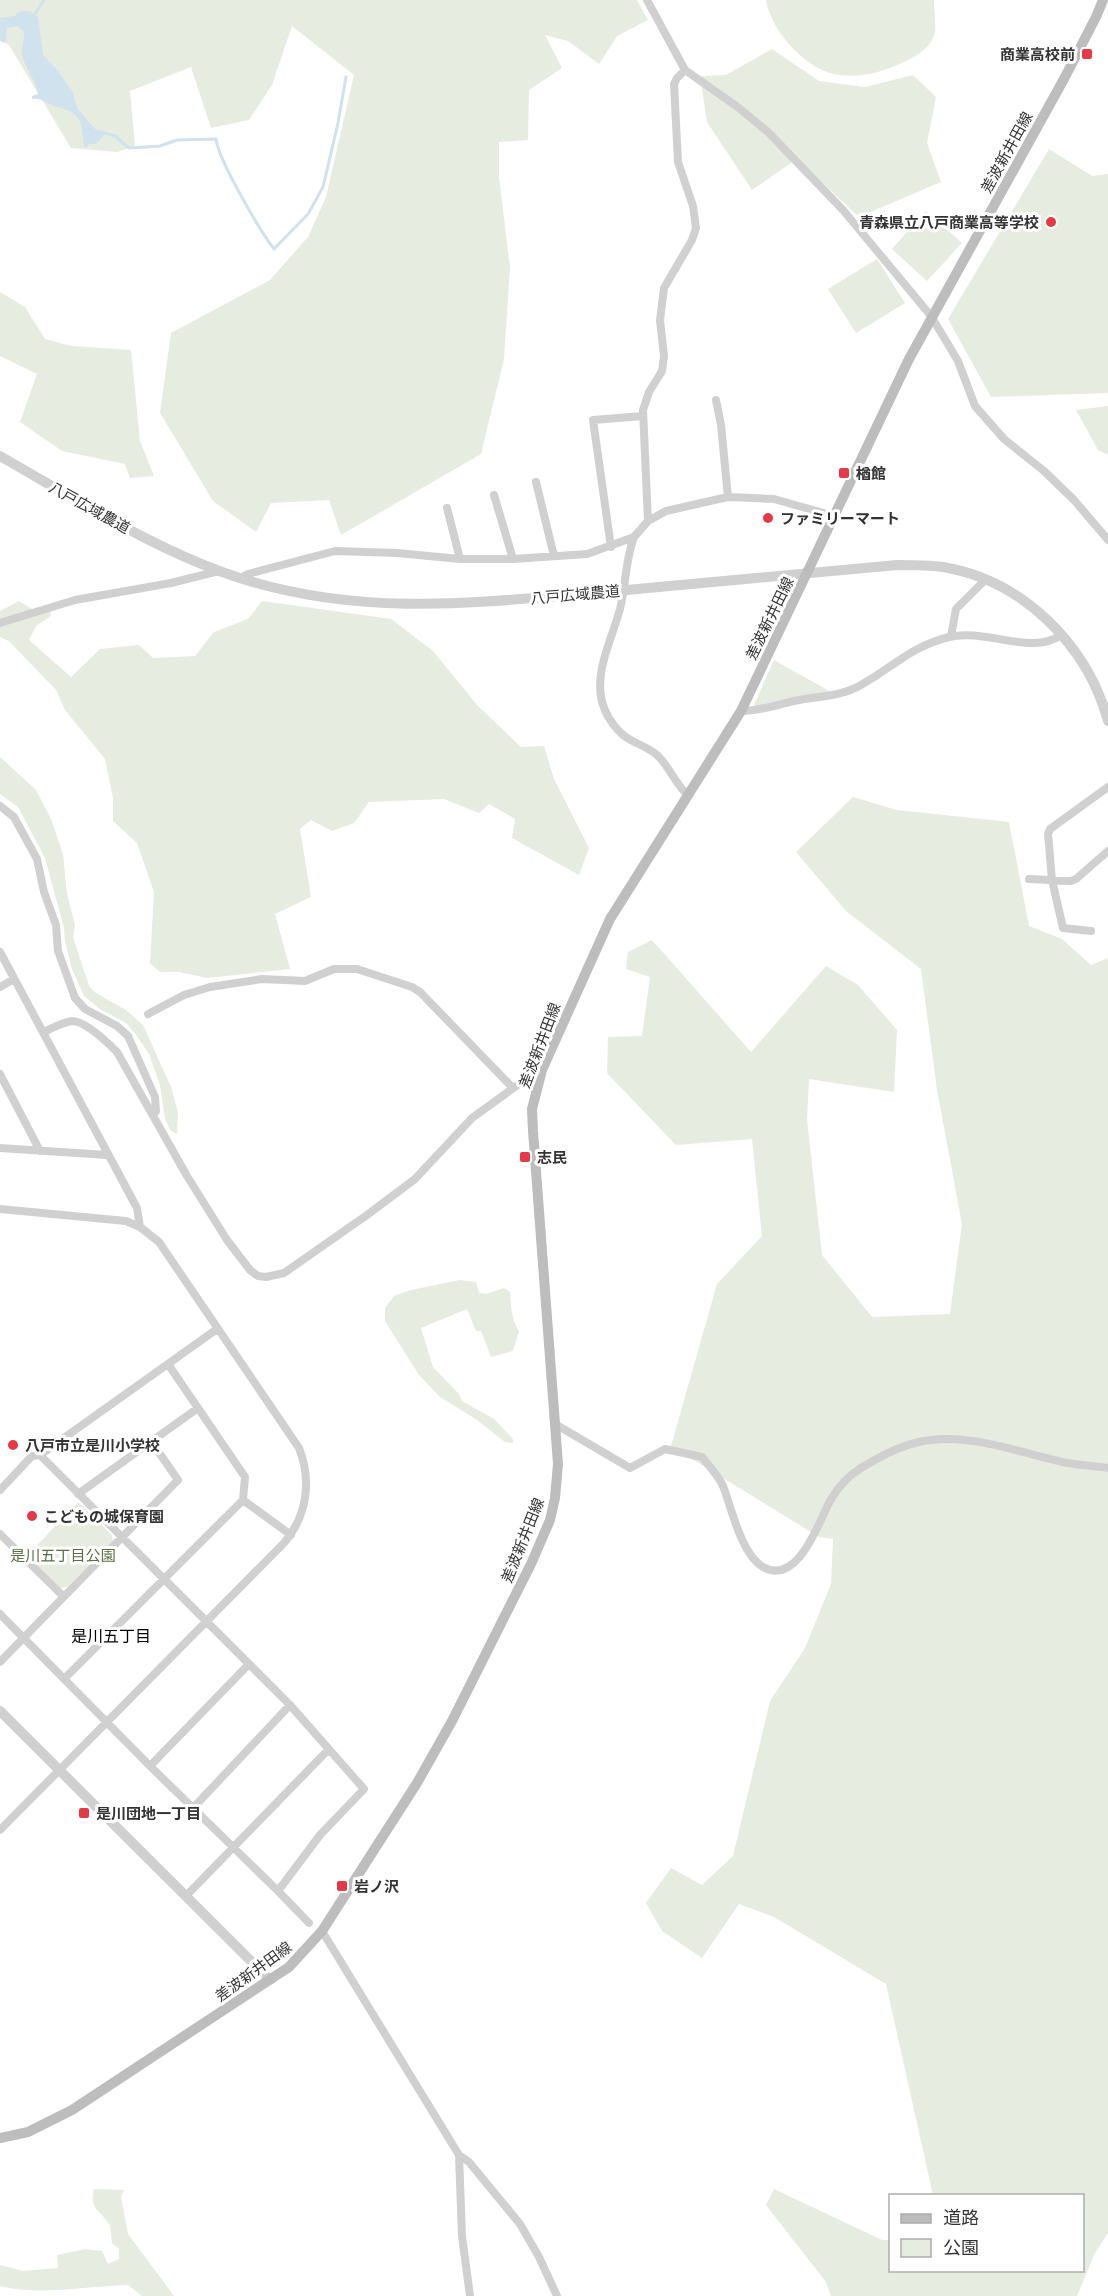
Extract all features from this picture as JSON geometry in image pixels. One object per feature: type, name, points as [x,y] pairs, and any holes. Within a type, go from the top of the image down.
[{"type":"main road","name":"差波新井田線","points":[[0,2138],[28,2132],[72,2110],[289,1967],[322,1931],[417,1783],[452,1721],[531,1564],[550,1520],[555,1498],[558,1464],[532,1109],[542,1070],[610,919],[741,711],[931,316],[1065,77],[1103,0]]},
{"type":"street","points":[[646,0],[685,70],[739,108],[789,152],[843,210],[931,316],[958,362],[975,406],[1004,439],[1044,471],[1074,500],[1108,540]]},
{"type":"street","points":[[648,521],[643,410],[662,371],[664,356],[660,320],[664,288],[692,240],[696,228],[693,206],[678,162],[674,84],[685,70]]},
{"type":"street","points":[[716,400],[721,425],[728,497]]},
{"type":"street","points":[[610,547],[593,420],[643,416]]},
{"type":"street","name":"八戸広域農道","points":[[0,456],[135,532],[219,571],[322,598],[390,605],[469,603],[897,565],[944,567],[985,580],[1028,603],[1061,634],[1090,675],[1108,721]]},
{"type":"street","points":[[536,482],[554,556]]},
{"type":"street","points":[[494,495],[513,559]]},
{"type":"street","points":[[688,795],[678,786],[660,758],[652,750],[622,734],[611,721],[602,704],[600,668],[624,590],[628,552],[634,537],[648,521],[666,511],[728,497],[774,499],[834,516]]},
{"type":"street","points":[[447,508],[460,559]]},
{"type":"street","points":[[240,578],[335,550],[460,559],[513,559],[587,554],[634,537]]},
{"type":"street","points":[[0,623],[75,600],[171,583],[219,571]]},
{"type":"street","points":[[951,636],[956,609],[985,580]]},
{"type":"street","points":[[741,711],[762,710],[793,701],[845,693],[862,685],[920,646],[951,636],[986,635],[1020,642],[1043,643],[1061,634]]},
{"type":"street","points":[[1091,931],[1063,928],[1048,850],[1050,829],[1108,787]]},
{"type":"street","points":[[0,806],[14,817],[37,859],[44,892],[56,925],[58,951],[75,998],[85,1009],[117,1026],[128,1036],[155,1097],[156,1111],[153,1115]]},
{"type":"street","points":[[1029,879],[1076,879],[1108,851]]},
{"type":"street","points":[[0,952],[137,1208],[140,1227]]},
{"type":"street","points":[[148,1014],[184,995],[210,987],[262,980],[305,981],[334,969],[357,969],[412,987],[420,992],[513,1088]]},
{"type":"street","points":[[0,987],[14,979]]},
{"type":"street","points":[[44,1032],[73,1021],[103,1038],[121,1059],[187,1176],[227,1240],[250,1270],[258,1276],[273,1277],[284,1273],[318,1251],[415,1179],[472,1118],[530,1076],[542,1070]]},
{"type":"street","points":[[0,1074],[40,1151]]},
{"type":"street","points":[[0,1148],[107,1155]]},
{"type":"street","points":[[0,1209],[115,1219],[140,1227],[159,1242],[283,1424],[303,1458],[307,1482],[298,1522],[291,1535],[0,1830]]},
{"type":"street","points":[[0,1490],[32,1456],[40,1455],[217,1329]]},
{"type":"street","points":[[64,1678],[243,1500],[245,1478],[168,1364]]},
{"type":"street","points":[[78,1494],[198,1408]]},
{"type":"street","points":[[555,1424],[630,1468],[665,1449],[702,1457],[722,1484],[742,1539],[750,1553],[764,1567],[774,1570],[791,1565],[801,1556],[814,1536],[829,1503],[851,1474],[881,1456],[918,1442],[939,1439],[972,1440],[1070,1463],[1108,1468]]},
{"type":"street","points":[[0,1662],[178,1480],[151,1441]]},
{"type":"street","points":[[40,1455],[290,1705],[364,1789],[320,1835],[278,1891]]},
{"type":"street","points":[[243,1500],[291,1535]]},
{"type":"street","points":[[0,1534],[63,1596]]},
{"type":"street","points":[[0,1614],[309,1923]]},
{"type":"street","points":[[150,1766],[249,1664]]},
{"type":"street","points":[[194,1807],[290,1705]]},
{"type":"street","points":[[0,1711],[270,1980]]},
{"type":"street","points":[[186,1896],[328,1750]]},
{"type":"street","points":[[322,1931],[459,2155],[469,2162],[520,2224],[539,2257],[557,2296]]},
{"type":"street","points":[[459,2155],[462,2236],[470,2296]]},
{"type":"green space","points":[[0,0],[637,0],[648,20],[617,36],[599,64],[568,41],[545,35],[562,68],[529,90],[528,140],[499,142],[499,177],[510,267],[504,359],[481,454],[341,535],[329,500],[271,503],[256,532],[213,501],[160,413],[171,333],[270,280],[308,237],[326,197],[354,75],[292,26],[272,85],[249,120],[211,128],[191,67],[130,91],[135,146],[117,152],[71,148],[9,45],[0,41]]},
{"type":"green space","points":[[766,0],[934,0],[935,32],[931,42],[924,50],[898,65],[866,75],[840,75],[815,66],[792,48],[775,24]]},
{"type":"green space","points":[[772,49],[819,81],[865,87],[913,75],[936,97],[927,143],[941,182],[859,217],[797,159],[752,190],[707,122],[700,76],[726,75]]},
{"type":"green space","name":"青森県立八戸商業高等学校","points":[[1049,149],[1092,176],[1108,174],[1108,393],[991,397],[948,319]]},
{"type":"green space","points":[[926,211],[962,243],[927,281],[892,249]]},
{"type":"green space","points":[[877,259],[905,303],[856,333],[828,289]]},
{"type":"green space","points":[[0,292],[25,307],[45,339],[71,346],[131,350],[140,441],[154,476],[130,478],[125,464],[62,451],[20,422],[37,374],[0,356]]},
{"type":"green space","points":[[1108,406],[1108,455],[1098,450],[1076,410]]},
{"type":"green space","points":[[19,601],[32,609],[50,609],[51,616],[36,626],[29,640],[71,677],[100,649],[139,645],[153,658],[195,656],[214,632],[248,619],[262,601],[391,619],[433,651],[477,705],[521,747],[544,746],[554,779],[589,848],[579,875],[512,838],[515,819],[489,804],[479,813],[444,799],[369,802],[354,823],[332,831],[311,820],[300,829],[311,897],[275,914],[290,969],[207,978],[179,972],[160,972],[150,963],[154,892],[137,843],[113,821],[113,798],[105,759],[65,710],[56,690],[9,641],[0,637],[0,611]]},
{"type":"green space","points":[[774,660],[831,692],[759,707],[754,705]]},
{"type":"green space","points":[[0,757],[36,790],[51,819],[63,854],[67,894],[75,925],[73,937],[89,986],[96,993],[126,1010],[143,1025],[171,1087],[178,1112],[177,1134],[171,1131],[165,1119],[160,1085],[149,1054],[126,1023],[100,1009],[84,996],[72,969],[64,928],[45,858],[18,807],[0,794]]},
{"type":"green space","points":[[853,797],[897,810],[1009,822],[1029,926],[1062,939],[1091,965],[1108,958],[1108,2233],[1095,2253],[1077,2296],[831,2296],[826,2282],[766,2205],[774,2189],[882,2240],[889,2240],[889,2272],[1084,2272],[1084,2194],[933,2194],[886,1984],[774,1917],[739,1904],[702,1958],[662,1931],[646,1903],[671,1868],[702,1885],[733,1856],[770,1701],[805,1648],[831,1584],[833,1539],[819,1537],[671,1446],[717,1284],[762,1236],[752,1139],[676,1145],[607,1073],[608,1037],[642,1036],[650,977],[626,969],[628,952],[652,940],[751,1052],[826,966],[858,985],[897,1030],[894,1092],[809,1079],[807,1119],[822,1255],[872,1317],[950,1314],[962,1224],[937,1090],[921,969],[846,911],[796,852]]},
{"type":"green space","points":[[460,1280],[476,1282],[479,1293],[486,1294],[504,1288],[510,1292],[513,1317],[519,1331],[513,1351],[491,1357],[481,1331],[476,1331],[467,1309],[421,1328],[433,1367],[459,1394],[462,1401],[494,1419],[513,1439],[513,1443],[505,1442],[477,1420],[440,1397],[419,1375],[385,1321],[385,1308],[394,1296],[411,1290]]},
{"type":"green space","name":"是川五丁目公園","points":[[78,1502],[112,1535],[113,1541],[67,1587],[60,1588],[28,1555]]},
{"type":"green space","points":[[94,2189],[124,2190],[121,2197],[128,2234],[174,2296],[142,2296],[128,2285],[47,2290],[0,2286],[0,2265],[23,2271],[58,2268],[57,2255],[85,2249],[102,2251],[108,2264],[119,2259],[119,2249],[112,2243],[110,2226],[94,2205]]},
{"type":"water","points":[[18,12],[32,12],[38,17],[43,55],[58,71],[73,93],[77,108],[96,130],[105,131],[106,133],[96,144],[84,146],[81,123],[70,111],[32,99],[32,96],[38,94],[23,58],[23,31],[16,27],[7,28],[6,40],[3,42],[0,40],[0,18],[15,16]]},
{"type":"waterway","points":[[33,17],[44,0]]},
{"type":"waterway","points":[[104,133],[115,136],[129,148],[160,146],[177,140],[216,139],[218,149],[232,178],[250,212],[274,249],[308,214],[323,187],[346,77]]},
{"type":"place","name":"商業高校前","points":[[1087,54]]},
{"type":"place","name":"青森県立八戸商業高等学校","points":[[1051,222]]},
{"type":"place","name":"楢館","points":[[844,473]]},
{"type":"place","name":"ファミリーマート","points":[[768,518]]},
{"type":"place","name":"志民","points":[[525,1157]]},
{"type":"place","name":"八戸市立是川小学校","points":[[13,1445]]},
{"type":"place","name":"こどもの城保育園","points":[[32,1516]]},
{"type":"place","name":"是川団地一丁目","points":[[84,1813]]},
{"type":"place","name":"岩ノ沢","points":[[342,1886]]},
{"type":"district","name":"是川五丁目","points":[[111,1635]]}]
